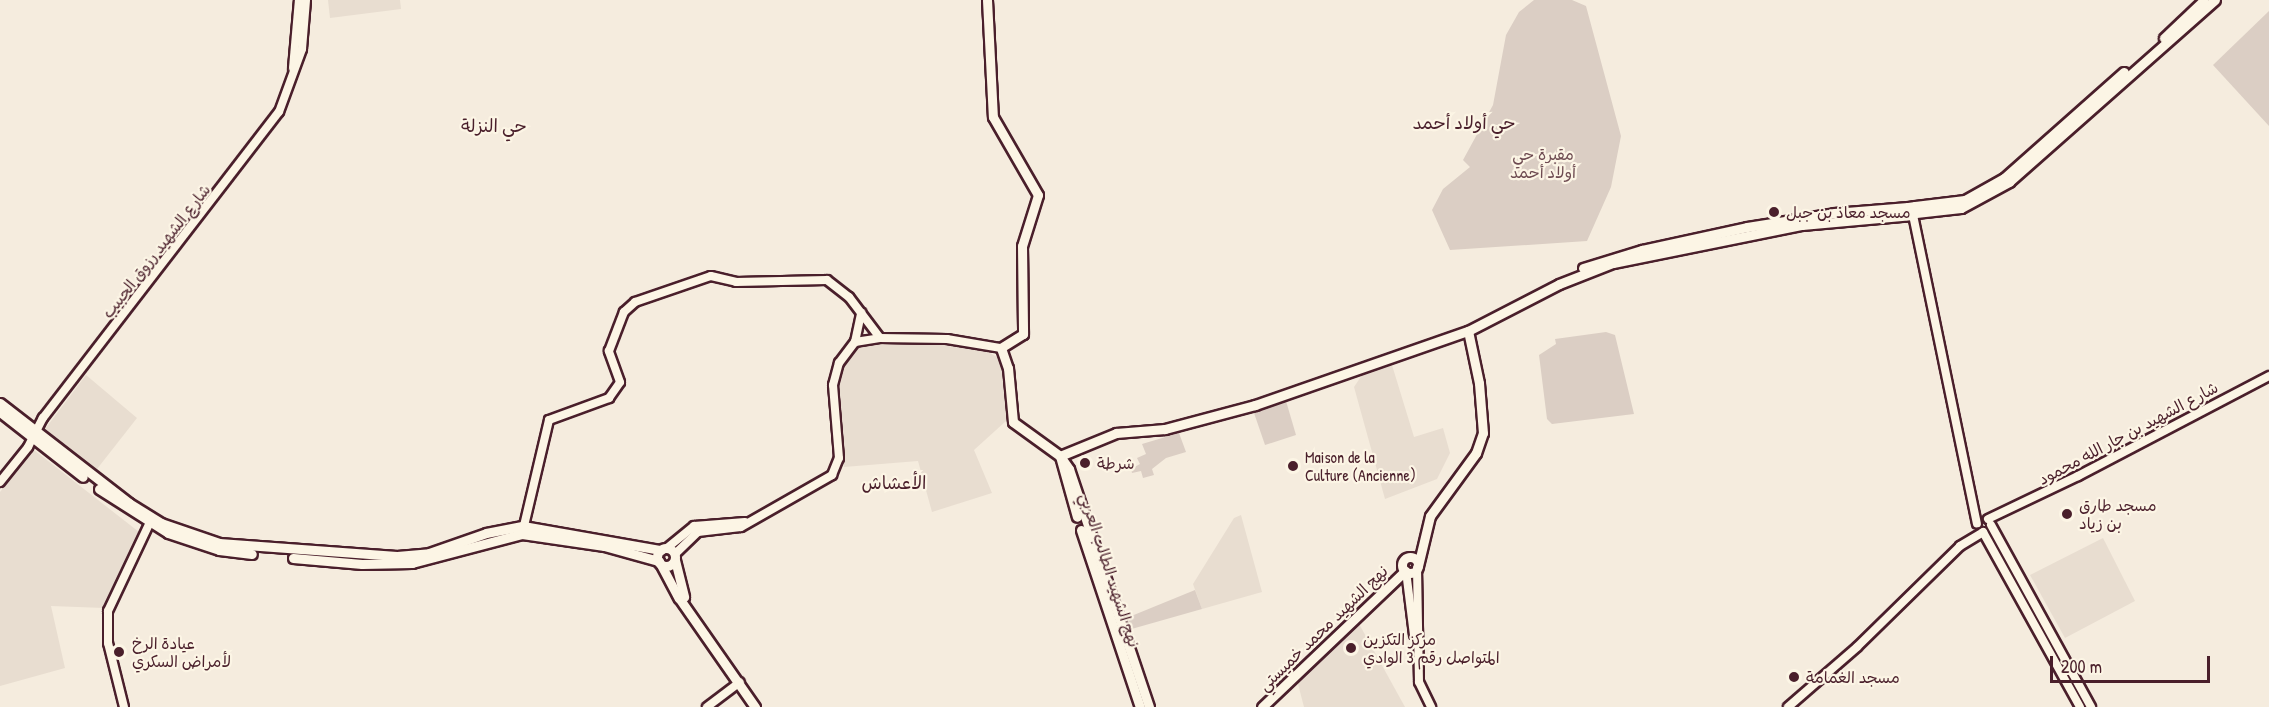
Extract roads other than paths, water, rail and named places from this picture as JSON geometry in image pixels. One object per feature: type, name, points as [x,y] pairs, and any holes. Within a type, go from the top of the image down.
[{"type":"main road","points":[[987,0],[993,117],[1038,195],[1022,246],[1023,334],[1001,348],[1008,368],[1013,422],[1060,456],[1116,433],[1165,429],[1255,405],[1468,331],[1525,296],[1602,260],[1769,222],[1961,208],[2008,182],[2215,0]]},
{"type":"main road","points":[[1912,211],[1965,200],[2004,178],[2204,0]]},
{"type":"main road","points":[[1418,567],[1433,510],[1476,453],[1483,433],[1479,383],[1468,331]]},
{"type":"main road","points":[[0,403],[34,435]]},
{"type":"main road","points":[[0,412],[151,521],[194,542],[234,553],[380,565],[430,560],[523,530],[669,553]]},
{"type":"main road","name":"نهج الشهيد الطالب العربي","points":[[1060,456],[1069,469],[1080,516],[1149,707]]},
{"type":"main road","points":[[523,530],[604,546],[668,565],[669,553]]},
{"type":"main road","points":[[1418,567],[1406,571],[1403,564],[1422,545]]},
{"type":"main road","points":[[660,562],[669,553]]},
{"type":"main road","points":[[669,553],[688,611]]},
{"type":"main road","points":[[1410,558],[1418,567]]},
{"type":"main road","name":"نهج الشهيد الطالب العربي","points":[[1095,560],[1140,707]]},
{"type":"main road","points":[[660,562],[688,611],[740,682],[755,707]]},
{"type":"main road","name":"نهج الشهيد محمد خميستي","points":[[1262,707],[1406,571]]},
{"type":"street","name":"شارع الشهيد رزوق الحبيب","points":[[293,75],[299,0]]},
{"type":"street","name":"شارع الشهيد رزوق الحبيب","points":[[0,482],[270,125],[286,98],[302,49],[306,0]]},
{"type":"street","points":[[1912,211],[1977,524],[1993,544],[2080,707]]},
{"type":"street","points":[[523,530],[549,420],[609,398],[620,382],[609,351],[624,312],[635,302],[711,276],[736,282],[814,279],[836,285],[880,338]]},
{"type":"street","points":[[669,553],[698,532],[741,527],[779,508],[838,468],[832,385],[839,363],[855,342],[861,313]]},
{"type":"street","points":[[855,342],[880,338],[965,339],[1001,348]]},
{"type":"street","name":"شارع الشهيد بن جار الله محمود","points":[[1989,521],[2269,376]]},
{"type":"street","points":[[1974,502],[1989,521],[2091,707]]},
{"type":"street","points":[[124,707],[108,643],[108,611],[151,521]]},
{"type":"street","points":[[1788,707],[1857,647],[1964,543],[1977,524],[1989,521]]},
{"type":"street","points":[[1964,543],[1983,532],[1989,521]]},
{"type":"street","points":[[1964,543],[1982,540],[1993,544]]},
{"type":"street","points":[[1418,567],[1419,682],[1431,707]]},
{"type":"street","points":[[1406,571],[1413,615],[1414,681],[1424,707]]},
{"type":"street","points":[[706,707],[740,682]]},
{"type":"place","name":"مسجد معاذ بن جبل","points":[[1774,212]]},
{"type":"place","name":"شرطة","points":[[1085,463]]},
{"type":"place","name":"Maison de la Culture (Ancienne)","points":[[1293,466]]},
{"type":"place","name":"مسجد طارق بن زياد","points":[[2067,514]]},
{"type":"place","name":"مركز التكزين المتواصل رقم 3 الوادي","points":[[1351,648]]},
{"type":"place","name":"عيادة الرخ لأمراض السكري","points":[[119,652]]},
{"type":"place","name":"مسجد الغمامة","points":[[1794,677]]},
{"type":"district","name":"حي أولاد أحمد","points":[[1464,123]]},
{"type":"district","name":"حي النزلة","points":[[494,126]]},
{"type":"district","name":"الأعشاش","points":[[894,483]]},
{"type":"park label","name":"مقبرة حي أولاد أحمد","points":[[1543,163]]}]
